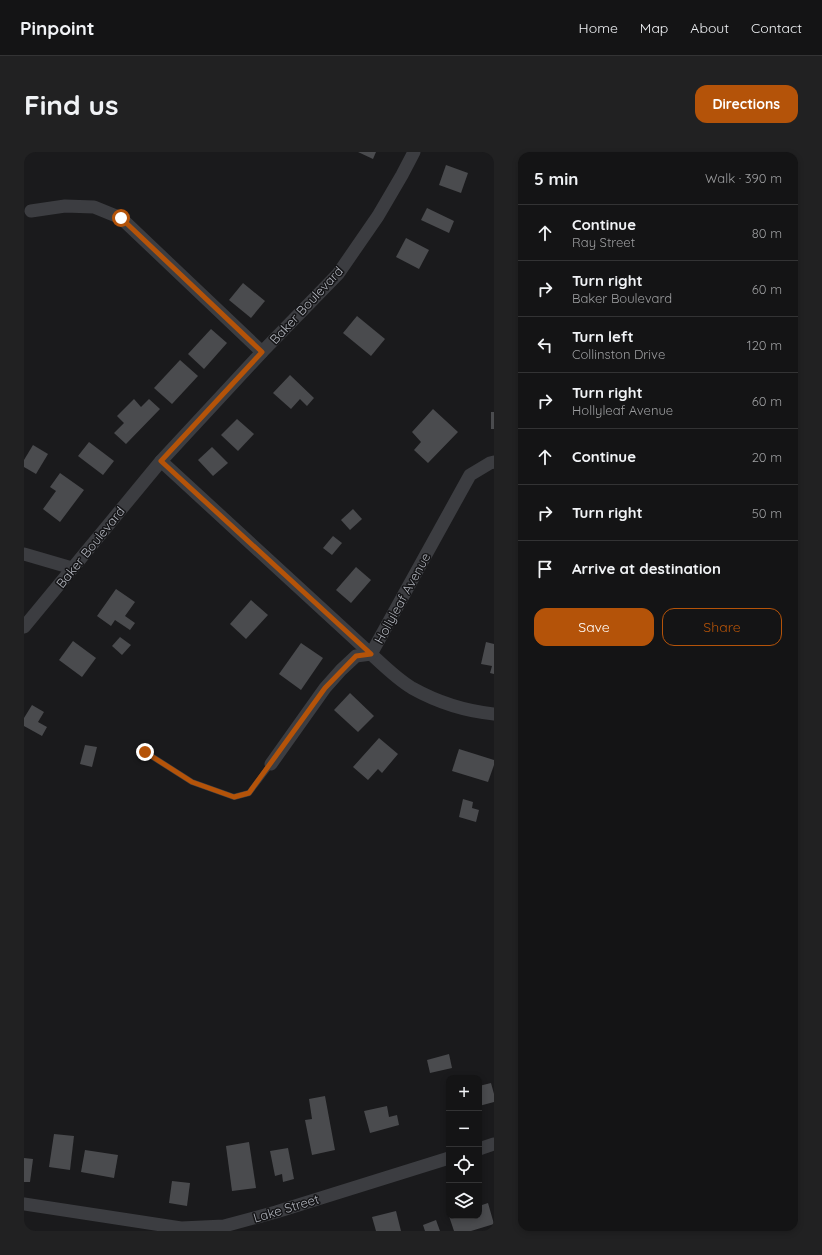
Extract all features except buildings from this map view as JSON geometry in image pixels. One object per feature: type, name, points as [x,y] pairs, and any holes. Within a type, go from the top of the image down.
[{"type":"street","name":"Baker Boulevard","points":[[24,627],[161,461],[262,352],[338,274],[378,216],[414,152]]},
{"type":"street","points":[[31,211],[65,206],[94,207],[121,218],[262,352]]},
{"type":"street","points":[[161,461],[371,654],[411,688],[435,699],[461,708],[475,712],[494,714]]},
{"type":"street","name":"Hollyleaf Avenue","points":[[271,764],[325,688],[341,670],[356,656],[371,654],[470,475],[494,462]]},
{"type":"street","points":[[24,554],[72,568]]},
{"type":"street","points":[[482,1147],[494,1144]]},
{"type":"street","name":"Lake Street","points":[[24,1204],[181,1228],[224,1226],[283,1210],[446,1159]]},
{"type":"lane","points":[[145,752],[192,782],[234,797],[249,793],[271,764]]},
{"type":"route","points":[[121,218],[262,352],[161,461],[371,654],[356,656],[325,688],[249,793],[234,797],[192,782],[145,752]]}]
